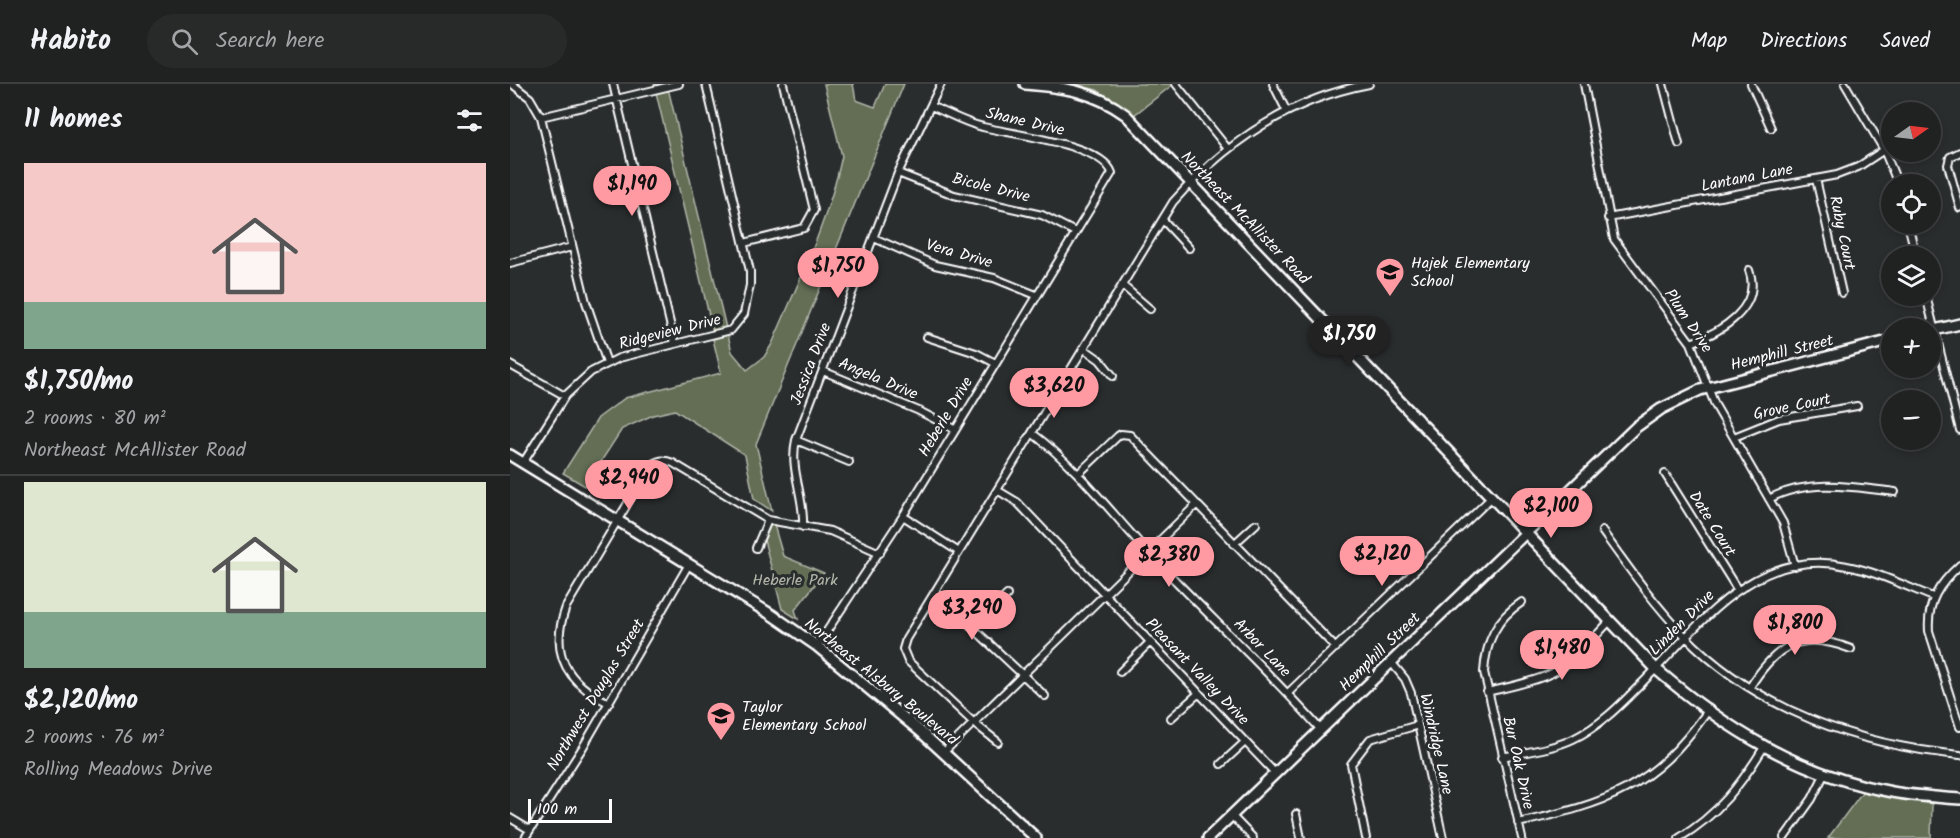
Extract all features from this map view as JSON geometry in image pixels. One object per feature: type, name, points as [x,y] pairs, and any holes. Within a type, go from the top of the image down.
[{"type":"street","points":[[512,84],[530,98],[541,117],[585,302],[607,363]]},
{"type":"street","points":[[613,84],[675,344]]},
{"type":"street","points":[[541,117],[679,84]]},
{"type":"street","points":[[706,84],[744,243],[804,228],[813,210],[783,84]]},
{"type":"street","name":"Jessica Drive","points":[[803,527],[803,509],[793,460],[796,440],[898,173],[941,84]]},
{"type":"street","name":"Northeast McAllister Road","points":[[1025,84],[1082,91],[1112,105],[1138,127],[1656,669],[1707,712],[1764,747],[1826,773],[1893,792],[1960,799]]},
{"type":"street","points":[[1176,84],[1228,149]]},
{"type":"street","points":[[1274,84],[1286,110]]},
{"type":"street","points":[[998,742],[974,723],[908,661],[903,649],[906,639],[1173,202],[1190,182],[1228,149],[1286,110],[1351,86],[1369,84]]},
{"type":"street","name":"Plum Drive","points":[[1584,84],[1608,218],[1619,247],[1691,343],[1715,405],[1787,533],[1795,566]]},
{"type":"street","points":[[1663,84],[1679,144]]},
{"type":"street","points":[[1751,84],[1771,128]]},
{"type":"street","points":[[1845,84],[1881,145]]},
{"type":"street","name":"Shane Drive","points":[[931,106],[980,126],[1061,143],[1106,164],[1111,170]]},
{"type":"street","name":"Lantana Lane","points":[[1608,218],[1847,172],[1881,152]]},
{"type":"street","points":[[1960,152],[1950,157],[1948,165],[1960,208]]},
{"type":"street","name":"Heberle Drive","points":[[817,646],[903,516],[954,429],[1110,177],[1111,170]]},
{"type":"street","name":"Bicole Drive","points":[[898,173],[954,195],[1042,215],[1075,232]]},
{"type":"street","name":"Ruby Court","points":[[1816,179],[1842,293]]},
{"type":"street","points":[[1163,220],[1189,248]]},
{"type":"street","name":"Vera Drive","points":[[874,238],[935,265],[994,278],[1036,295]]},
{"type":"street","name":"Ridgeview Drive","points":[[523,463],[565,396],[591,372],[607,363],[731,330],[744,314],[747,301],[750,271],[744,243]]},
{"type":"street","points":[[510,263],[572,247]]},
{"type":"street","points":[[1691,343],[1722,329],[1740,312],[1752,288],[1749,270]]},
{"type":"street","points":[[1122,285],[1150,309]]},
{"type":"street","points":[[1941,328],[1960,324]]},
{"type":"street","points":[[927,337],[976,353],[995,363]]},
{"type":"street","name":"Hemphill Street","points":[[1208,838],[1647,418],[1675,401],[1709,387],[1881,343]]},
{"type":"street","points":[[1083,348],[1100,360],[1113,376]]},
{"type":"street","points":[[1941,360],[1960,430]]},
{"type":"street","points":[[510,365],[565,396]]},
{"type":"street","name":"Angela Drive","points":[[823,370],[919,411],[954,429]]},
{"type":"street","name":"Grove Court","points":[[1734,437],[1779,419],[1857,406]]},
{"type":"street","name":"Arbor Lane","points":[[1032,433],[1054,450],[1078,474],[1148,552],[1288,693],[1321,730]]},
{"type":"street","points":[[1078,474],[1118,436],[1126,434],[1336,648]]},
{"type":"street","points":[[796,440],[849,462]]},
{"type":"street","name":"Northeast Alsbury Boulevard","points":[[510,455],[617,519],[817,646],[944,752],[1036,838]]},
{"type":"street","points":[[609,703],[584,690],[571,678],[561,651],[559,636],[566,607],[650,466],[663,460],[673,463],[768,520],[830,531],[880,553]]},
{"type":"street","name":"Date Court","points":[[1665,474],[1737,589]]},
{"type":"street","points":[[1769,499],[1792,490],[1831,486],[1895,492]]},
{"type":"street","name":"Pleasant Valley Drive","points":[[997,490],[1017,502],[1275,773]]},
{"type":"street","points":[[1288,693],[1492,497]]},
{"type":"street","points":[[944,752],[1196,505]]},
{"type":"street","points":[[903,516],[959,552]]},
{"type":"street","points":[[756,548],[768,520]]},
{"type":"street","points":[[1234,544],[1256,524]]},
{"type":"street","points":[[1602,531],[1656,605],[1686,637],[1717,665],[1750,687],[1794,713],[1849,735],[1912,750],[1960,755]]},
{"type":"street","name":"Northwest Douglas Street","points":[[525,838],[609,703],[688,564]]},
{"type":"street","name":"Linden Drive","points":[[1502,757],[1555,745],[1580,735],[1619,706],[1715,606],[1737,589],[1769,573],[1795,566],[1845,565],[1876,574],[1933,597]]},
{"type":"street","points":[[1960,565],[1946,578],[1933,597],[1929,631],[1960,728]]},
{"type":"street","points":[[934,592],[974,627],[1045,696]]},
{"type":"street","points":[[974,627],[1007,595]]},
{"type":"street","name":"Bur Oak Drive","points":[[1522,602],[1503,617],[1490,638],[1484,672],[1522,838]]},
{"type":"street","points":[[1487,692],[1552,673],[1570,660],[1610,621]]},
{"type":"street","points":[[1750,687],[1766,661],[1796,642],[1816,639],[1851,649]]},
{"type":"street","points":[[1120,672],[1150,642]]},
{"type":"street","name":"Windridge Lane","points":[[1391,662],[1405,679],[1418,725],[1443,838]]},
{"type":"street","points":[[1171,718],[1199,693]]},
{"type":"street","points":[[1518,823],[1576,810],[1635,786],[1663,765],[1686,741],[1707,712]]},
{"type":"street","points":[[1366,838],[1351,764],[1370,739],[1418,725]]},
{"type":"street","points":[[1221,764],[1245,742]]},
{"type":"street","points":[[1679,838],[1723,804],[1747,775],[1764,747]]},
{"type":"street","points":[[1784,838],[1812,799],[1826,773]]},
{"type":"street","points":[[1296,814],[1301,838]]},
{"type":"street","points":[[1231,815],[1253,838]]},
{"type":"street","points":[[510,818],[530,830]]},
{"type":"green space","points":[[654,84],[667,84],[726,328],[713,332]]},
{"type":"green space","points":[[824,84],[853,84],[856,100],[875,107],[885,84],[904,84],[756,444],[772,511],[754,499],[745,455],[675,410],[653,415],[622,429],[585,486],[563,473],[598,418],[625,398],[721,373],[713,339],[728,335],[732,352],[747,370],[764,357],[772,344],[811,252],[829,205],[842,156]]},
{"type":"green space","points":[[1074,84],[1170,84],[1171,86],[1134,115],[1097,90]]},
{"type":"green space","name":"Heberle Park","points":[[774,525],[783,556],[824,573],[795,610],[798,619],[782,609],[764,540],[770,526]]},
{"type":"green space","points":[[1863,791],[1932,804],[1931,838],[1828,838]]},
{"type":"place","name":"Hajek Elementary School","points":[[1390,298]]},
{"type":"place","name":"Taylor Elementary School","points":[[721,742]]}]
